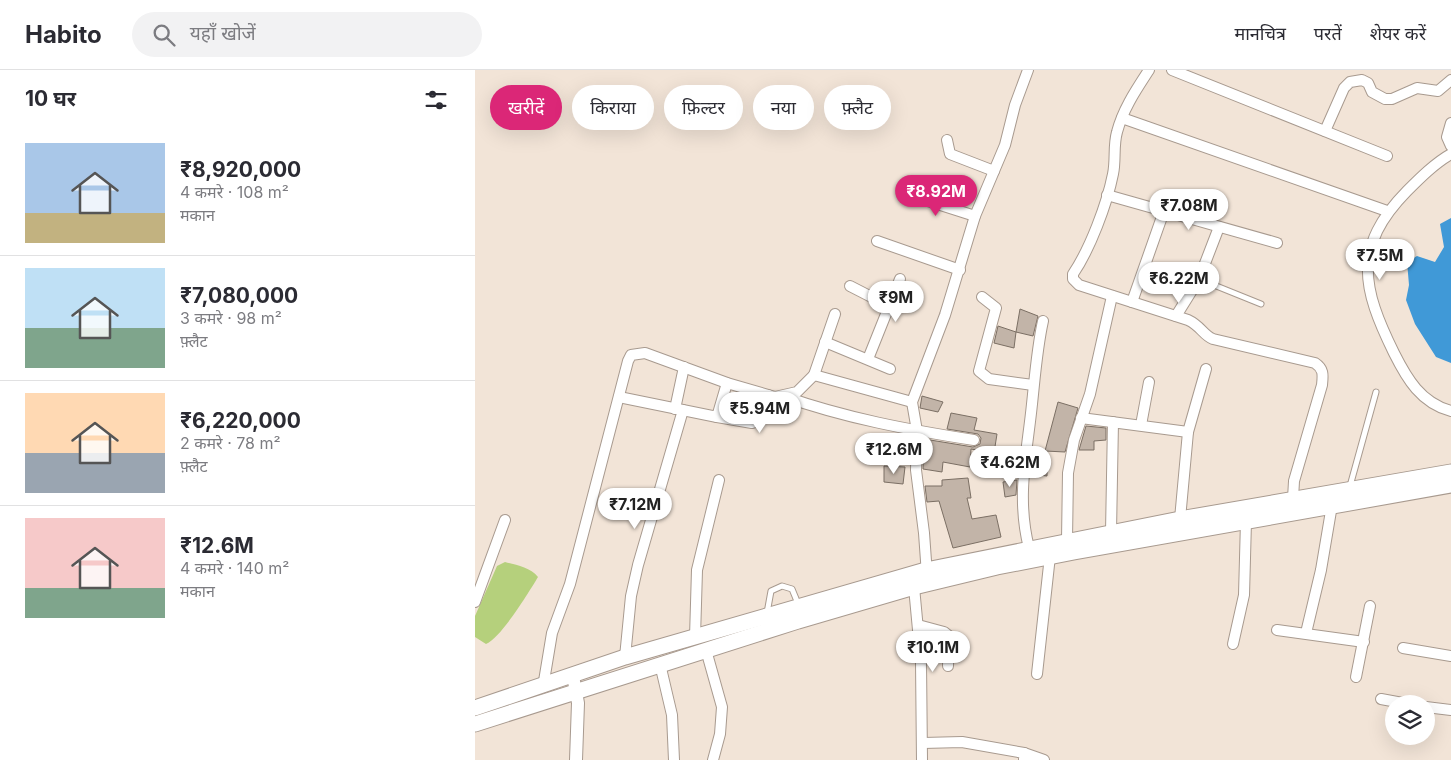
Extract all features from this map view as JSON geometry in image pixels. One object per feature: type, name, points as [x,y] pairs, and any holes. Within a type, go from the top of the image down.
[{"type":"main road","points":[[923,580],[1050,556],[1071,544],[1111,532],[1293,499],[1334,501],[1350,489],[1451,472]]},
{"type":"main road","points":[[475,724],[575,683],[625,657],[767,616],[803,610],[923,580],[1029,548],[1246,521],[1334,501],[1451,485]]},
{"type":"main road","points":[[475,708],[543,687],[575,683],[660,664],[706,650],[803,610]]},
{"type":"street","points":[[922,760],[923,743],[917,625],[923,580],[924,533],[915,455],[917,431],[913,402],[959,270],[975,216],[1005,145],[1015,105],[1028,70]]},
{"type":"street","points":[[1149,70],[1122,118],[1114,144],[1114,172],[1087,251],[1073,274],[1073,279],[1079,285],[1177,316],[1199,325],[1208,337],[1213,340],[1315,363],[1321,367],[1323,372],[1322,385],[1294,481],[1293,499]]},
{"type":"street","points":[[1172,70],[1387,156]]},
{"type":"street","points":[[1325,131],[1344,88],[1350,82],[1362,80],[1378,97],[1392,99],[1417,88],[1438,92],[1451,80]]},
{"type":"street","points":[[1122,118],[1387,211]]},
{"type":"street","points":[[1451,123],[1447,136],[1451,146]]},
{"type":"street","points":[[947,140],[950,154],[994,171]]},
{"type":"street","points":[[1451,154],[1412,186],[1387,211],[1369,253],[1367,270],[1369,296],[1379,323],[1414,388],[1427,400],[1451,411]]},
{"type":"street","points":[[906,194],[975,216]]},
{"type":"street","points":[[1107,195],[1277,243]]},
{"type":"street","points":[[1133,302],[1164,211]]},
{"type":"street","points":[[1177,316],[1199,279],[1219,227]]},
{"type":"street","points":[[877,240],[959,270]]},
{"type":"street","points":[[869,359],[899,279]]},
{"type":"street","points":[[850,286],[889,306]]},
{"type":"street","points":[[1071,544],[1068,473],[1074,440],[1090,394],[1113,296]]},
{"type":"street","points":[[982,297],[996,308],[979,371],[989,379],[1033,385]]},
{"type":"street","points":[[782,396],[797,392],[814,375],[835,314]]},
{"type":"street","points":[[1029,548],[1023,475],[1033,385],[1043,320]]},
{"type":"street","points":[[825,342],[890,369]]},
{"type":"street","points":[[543,687],[552,633],[570,584],[631,356],[645,353],[727,383],[768,395],[782,396],[830,413],[917,431],[974,440]]},
{"type":"street","points":[[625,657],[631,596],[679,409],[684,367]]},
{"type":"street","points":[[1179,519],[1188,432],[1205,369]]},
{"type":"street","points":[[814,375],[913,402]]},
{"type":"street","points":[[1141,425],[1149,382]]},
{"type":"street","points":[[717,417],[727,383]]},
{"type":"street","points":[[619,397],[752,423],[758,422],[766,410],[768,395]]},
{"type":"street","points":[[1081,418],[1188,432]]},
{"type":"street","points":[[1111,532],[1113,422]]},
{"type":"street","points":[[695,637],[697,570],[719,480]]},
{"type":"street","points":[[1306,634],[1334,501]]},
{"type":"street","points":[[475,602],[505,520]]},
{"type":"street","points":[[1233,644],[1244,595],[1246,521]]},
{"type":"street","points":[[1037,674],[1050,556]]},
{"type":"street","points":[[1356,678],[1370,606]]},
{"type":"street","points":[[917,625],[943,632],[949,636],[948,666]]},
{"type":"street","points":[[1277,630],[1363,642]]},
{"type":"street","points":[[1403,648],[1451,656]]},
{"type":"street","points":[[706,650],[722,707],[720,734],[713,760]]},
{"type":"street","points":[[660,664],[672,715],[674,760]]},
{"type":"street","points":[[575,683],[579,720],[577,760]]},
{"type":"street","points":[[1381,700],[1385,701]]},
{"type":"street","points":[[1435,708],[1451,710]]},
{"type":"street","points":[[923,743],[962,742],[1044,760]]},
{"type":"lane","points":[[1199,279],[1261,304]]},
{"type":"lane","points":[[1350,489],[1376,392]]},
{"type":"lane","points":[[767,616],[769,597],[775,588],[782,586],[792,589],[803,610]]},
{"type":"green space","points":[[505,562],[527,569],[538,577],[507,624],[486,644],[475,637],[475,616],[497,566]]},
{"type":"water","points":[[1451,218],[1451,363],[1436,357],[1415,324],[1406,300],[1409,285],[1407,262],[1417,256],[1435,262],[1444,247],[1440,224]]},
{"type":"building","points":[[1020,309],[1038,316],[1033,336],[1016,332]]},
{"type":"building","points":[[998,326],[1016,332],[1014,348],[994,343]]},
{"type":"building","points":[[922,396],[943,402],[938,412],[920,408]]},
{"type":"building","points":[[1058,402],[1078,408],[1065,452],[1045,451]]},
{"type":"building","points":[[951,413],[977,418],[974,430],[997,434],[994,453],[971,449],[970,467],[943,462],[942,472],[923,469],[924,439],[973,447],[980,444],[981,438],[978,434],[947,429]]},
{"type":"building","points":[[1086,426],[1106,428],[1106,440],[1094,441],[1094,450],[1079,450]]},
{"type":"building","points":[[1033,452],[1047,453],[1047,476],[1031,474]]},
{"type":"building","points":[[884,466],[905,467],[903,484],[884,482]]},
{"type":"building","points":[[968,478],[971,498],[967,498],[972,519],[996,515],[1001,537],[953,548],[939,501],[927,502],[925,486],[942,486],[942,480]]},
{"type":"building","points":[[1017,480],[1016,495],[1005,497],[1003,482]]}]
